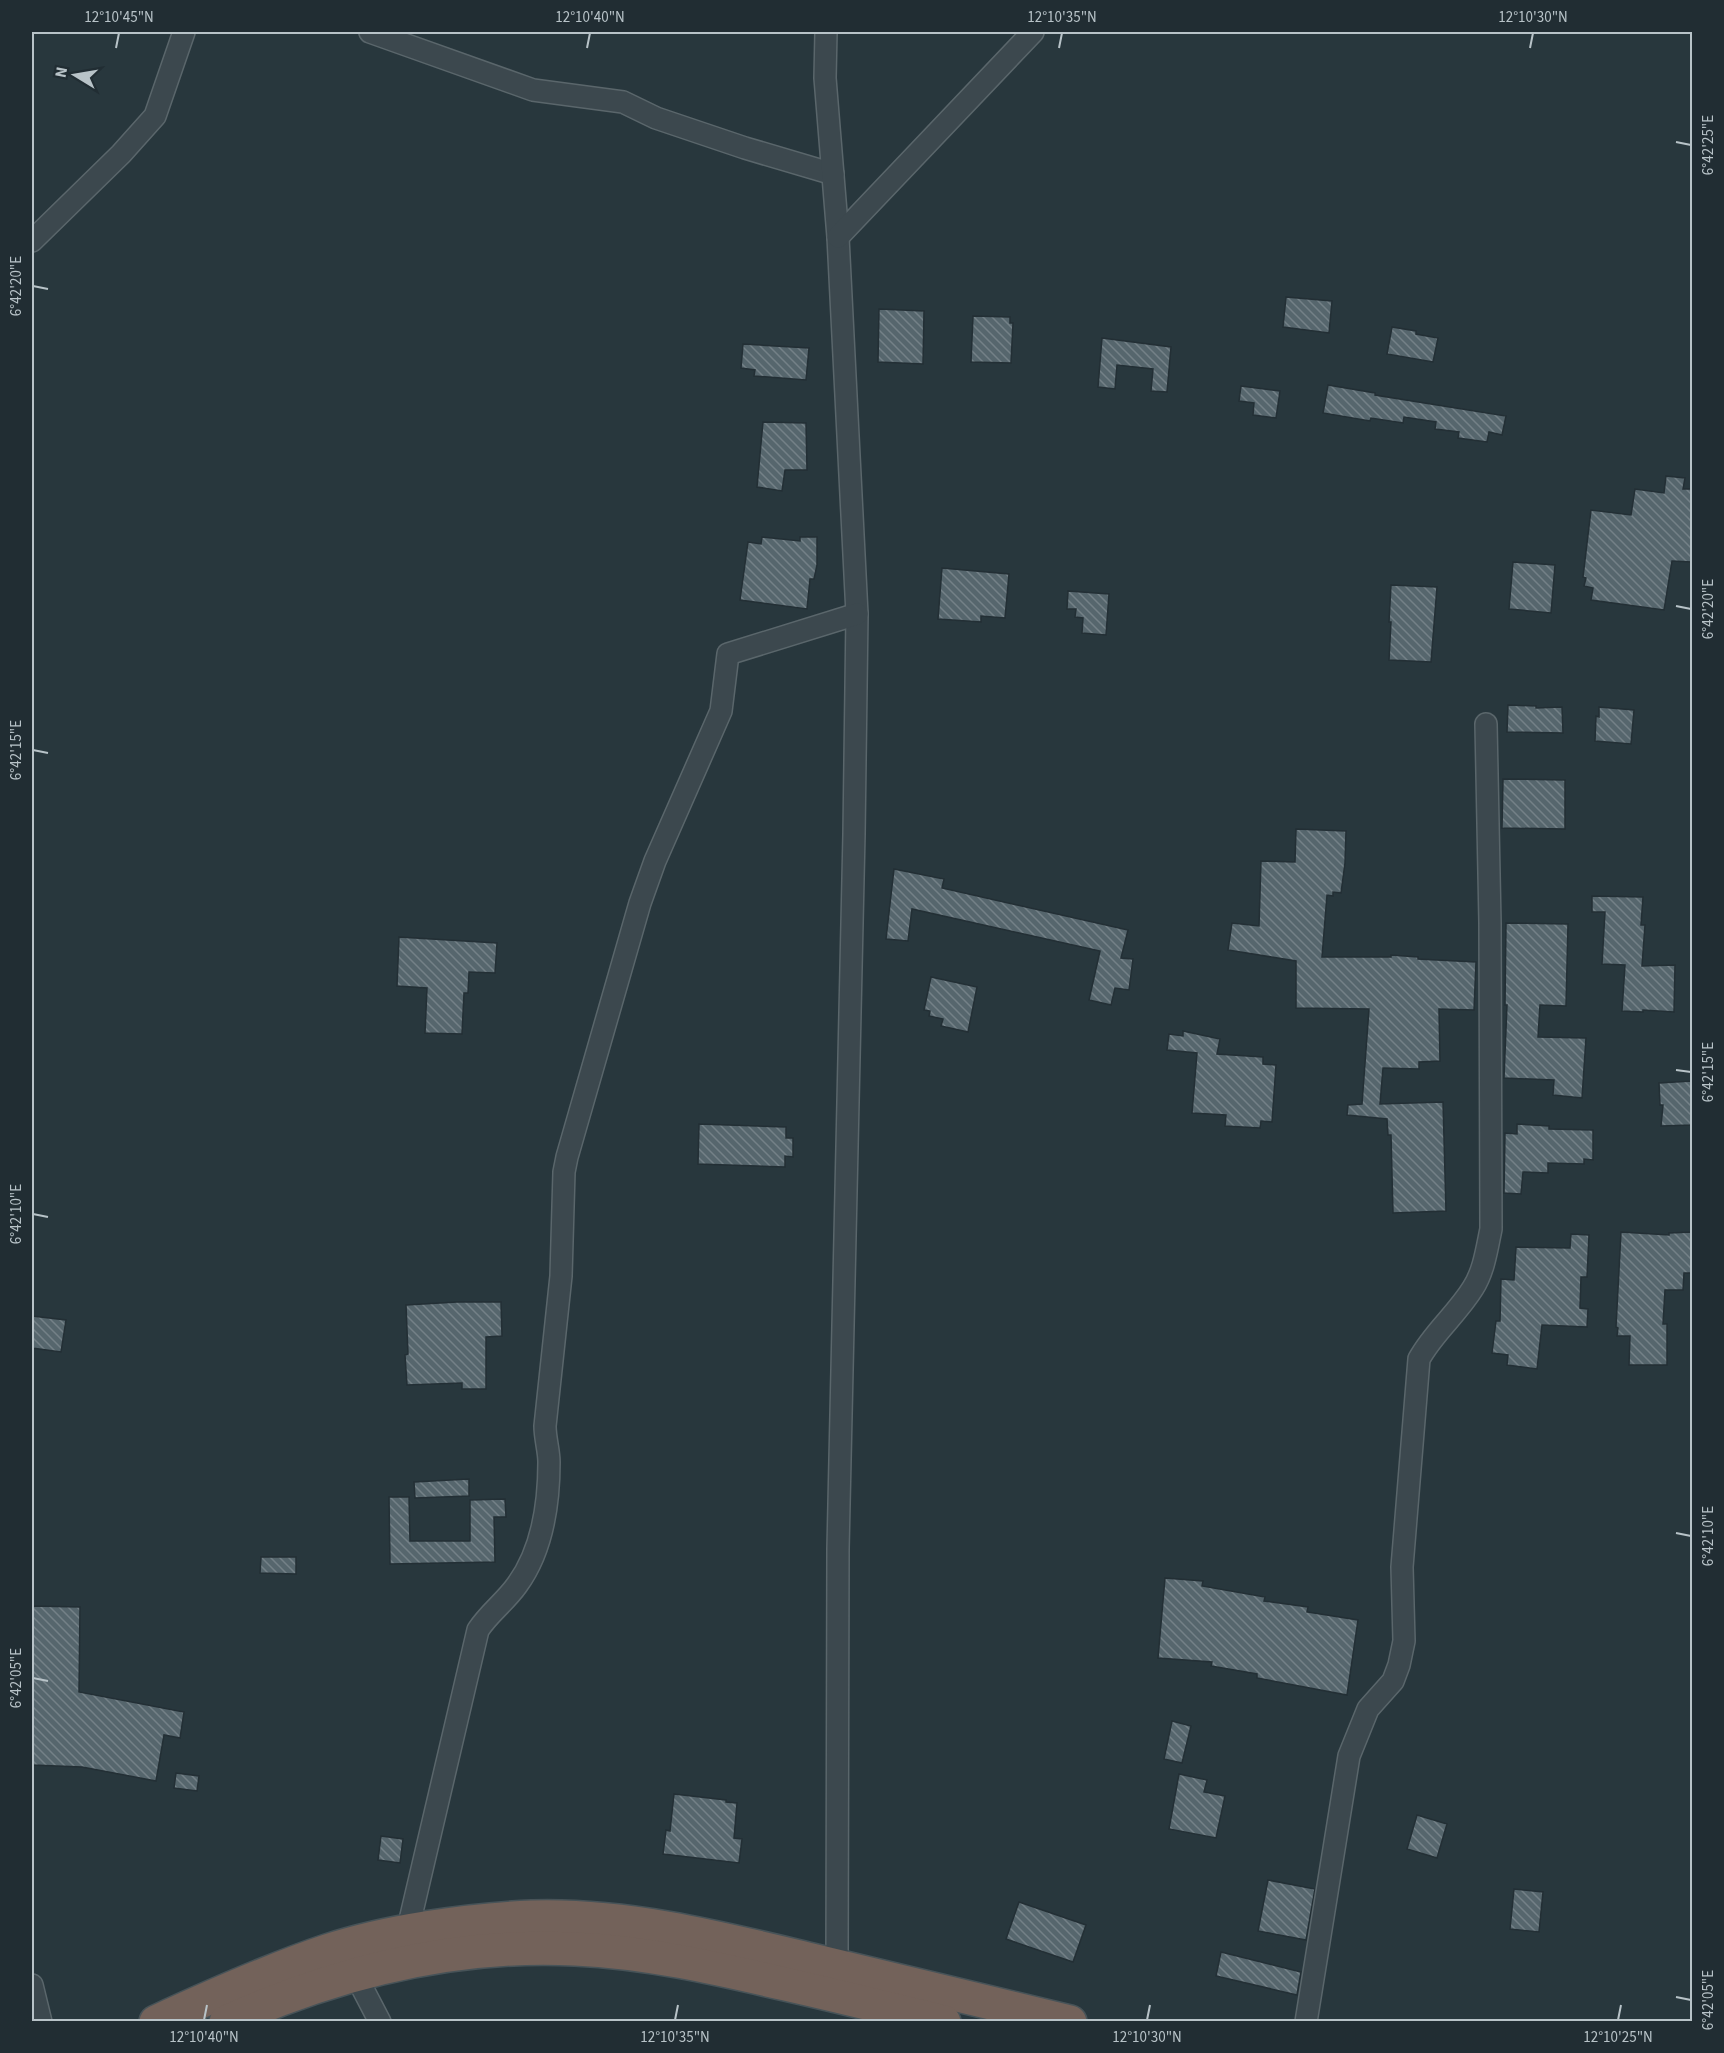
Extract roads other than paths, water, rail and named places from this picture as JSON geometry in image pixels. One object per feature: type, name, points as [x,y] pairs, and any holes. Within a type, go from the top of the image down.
[{"type":"highway","points":[[156,2022],[228,1989],[329,1951],[433,1928],[532,1917],[580,1918],[686,1932],[834,1980],[944,2022]]},
{"type":"highway","points":[[226,2022],[289,1996],[355,1974],[473,1952],[523,1948],[574,1949],[670,1959],[723,1969],[834,1980],[1070,2022]]},
{"type":"street","points":[[32,242],[121,154],[155,116],[184,32]]},
{"type":"street","points":[[370,32],[533,90],[623,102],[656,118],[833,174]]},
{"type":"street","points":[[826,32],[825,78],[838,237],[857,614],[855,834],[838,1549],[834,1980]]},
{"type":"street","points":[[838,237],[1033,32]]},
{"type":"street","points":[[407,1933],[478,1630],[486,1616],[516,1587],[536,1552],[548,1490],[549,1459],[545,1426],[561,1276],[564,1172],[615,988],[655,861],[721,711],[728,654],[857,614]]},
{"type":"street","points":[[1306,2022],[1349,1756],[1368,1709],[1394,1681],[1404,1641],[1402,1567],[1419,1359],[1427,1344],[1457,1311],[1475,1286],[1491,1229],[1486,724]]},
{"type":"street","points":[[355,1974],[380,2022]]},
{"type":"street","points":[[32,1984],[41,2022]]}]
